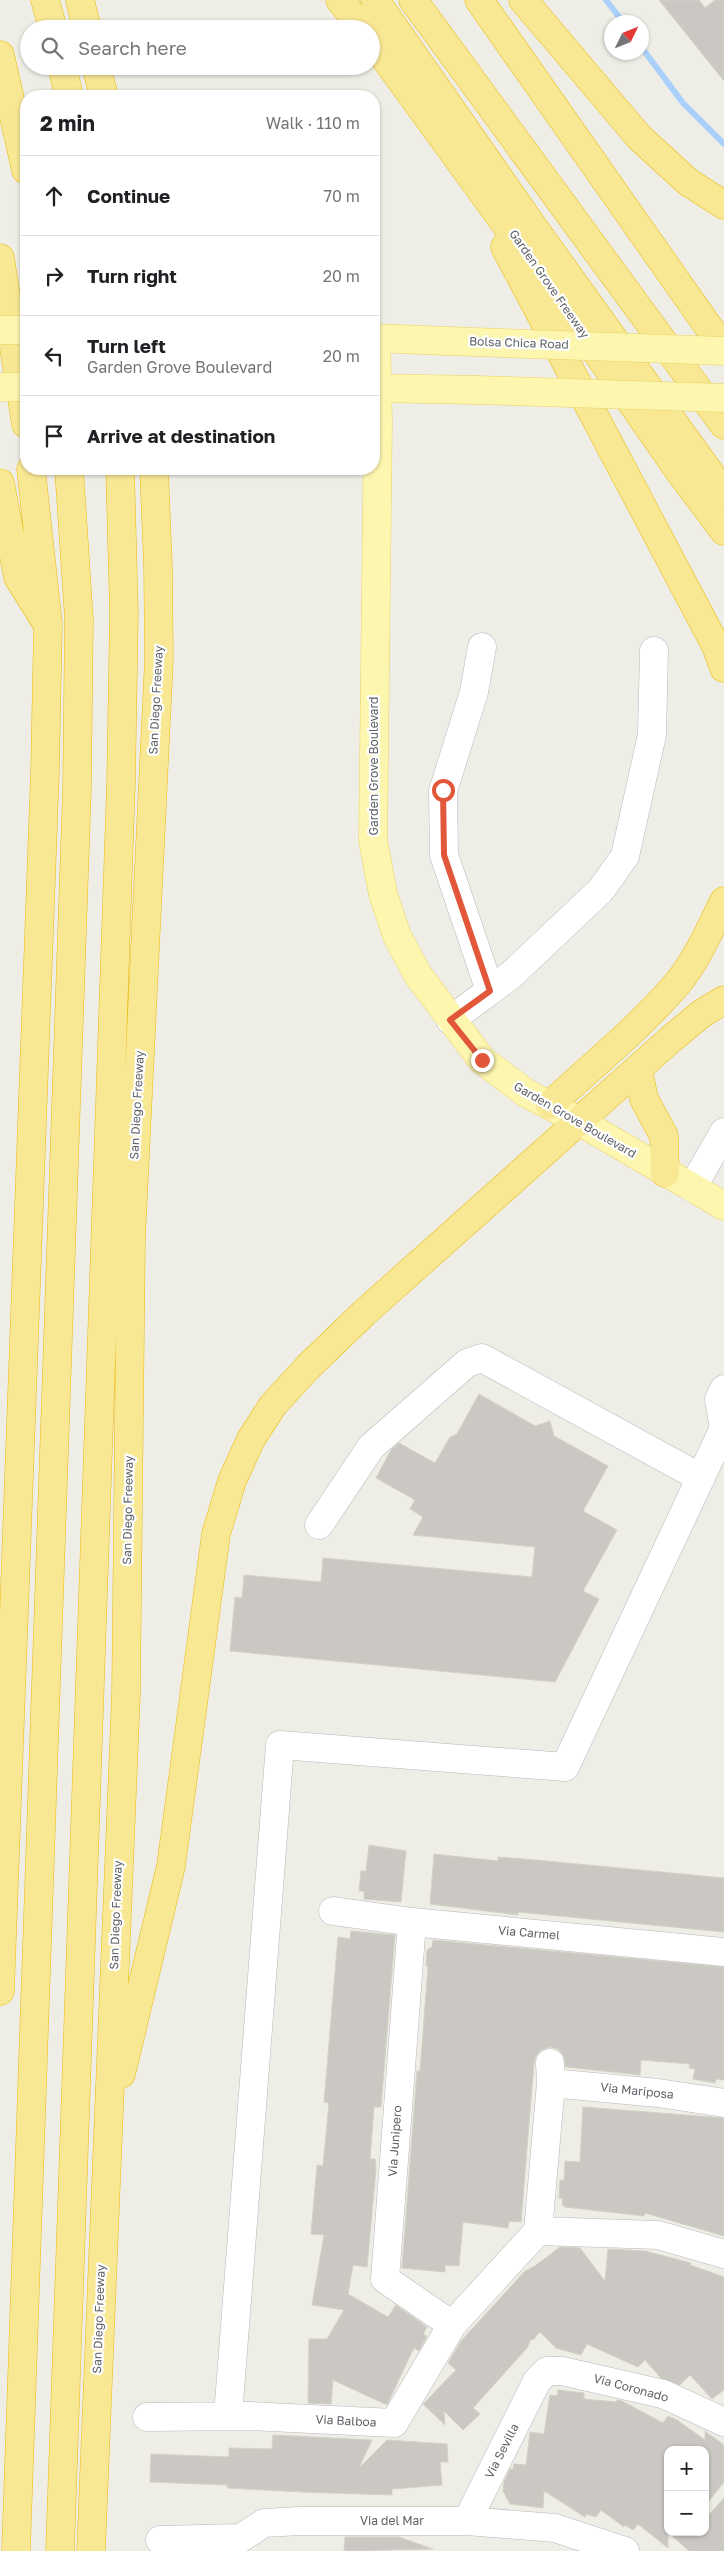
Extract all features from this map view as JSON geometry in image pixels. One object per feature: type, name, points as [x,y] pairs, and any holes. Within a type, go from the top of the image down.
[{"type":"highway","points":[[45,0],[51,20]]},
{"type":"highway","points":[[80,0],[85,20]]},
{"type":"highway","points":[[340,0],[356,20]]},
{"type":"highway","points":[[375,0],[529,221],[724,493]]},
{"type":"highway","points":[[414,0],[724,425]]},
{"type":"highway","points":[[479,0],[724,350]]},
{"type":"highway","points":[[523,0],[639,137],[688,182],[724,205]]},
{"type":"highway","name":"Garden Grove Freeway","points":[[380,51],[724,531]]},
{"type":"highway","points":[[0,55],[20,143]]},
{"type":"highway","points":[[64,75],[68,90]]},
{"type":"highway","points":[[98,75],[102,90]]},
{"type":"highway","points":[[457,157],[716,646],[724,668]]},
{"type":"highway","points":[[0,258],[20,386]]},
{"type":"highway","points":[[0,1991],[41,910],[48,624],[32,475]]},
{"type":"highway","points":[[16,2551],[77,788],[79,619],[70,475]]},
{"type":"highway","points":[[60,2551],[121,784],[124,612],[120,475]]},
{"type":"highway","name":"San Diego Freeway","points":[[91,2551],[106,2136],[126,1694],[131,1239],[159,659],[154,475]]},
{"type":"highway","points":[[0,483],[18,577],[48,624]]},
{"type":"highway","points":[[550,1105],[642,1020],[678,983],[702,946],[724,901]]},
{"type":"highway","points":[[106,2136],[171,1866],[216,1534],[236,1473],[251,1439],[274,1405],[308,1367],[364,1313],[577,1120],[701,1014],[724,1000]]},
{"type":"highway","points":[[638,1069],[644,1099],[664,1136],[665,1173]]},
{"type":"main road","points":[[0,330],[20,330]]},
{"type":"main road","name":"Bolsa Chica Road","points":[[380,338],[724,350]]},
{"type":"main road","points":[[0,386],[20,387]]},
{"type":"main road","points":[[380,388],[724,398]]},
{"type":"main road","name":"Garden Grove Boulevard","points":[[375,475],[373,840],[383,894],[397,936],[418,975],[450,1020],[482,1060],[526,1093],[577,1120],[724,1206]]},
{"type":"street","points":[[482,647],[474,692],[443,790],[444,855],[490,991]]},
{"type":"street","points":[[450,1020],[511,975],[601,890],[625,856],[652,735],[654,651]]},
{"type":"street","points":[[692,1188],[724,1132]]},
{"type":"street","points":[[319,1525],[371,1448],[467,1363],[482,1358],[701,1478]]},
{"type":"street","points":[[229,2403],[280,1745],[566,1767],[724,1428],[719,1399],[724,1389]]},
{"type":"street","name":"Via Carmel","points":[[333,1911],[412,1922],[724,1952]]},
{"type":"street","name":"Via Junipero","points":[[412,1922],[385,2279],[452,2325]]},
{"type":"street","name":"Via Mariposa","points":[[538,2231],[550,2073],[658,2093],[724,2102]]},
{"type":"street","points":[[538,2231],[658,2235],[724,2254]]},
{"type":"street","name":"Via Balboa","points":[[147,2417],[248,2416],[394,2423],[452,2325],[538,2231]]},
{"type":"street","name":"Via Coronado","points":[[537,2381],[547,2371],[562,2371],[663,2394],[724,2422]]},
{"type":"street","name":"Via Sevilla","points":[[466,2521],[537,2381]]},
{"type":"street","name":"Via del Mar","points":[[160,2540],[242,2538],[264,2523],[300,2521],[466,2521],[555,2528],[625,2551]]},
{"type":"building","points":[[659,0],[699,0],[705,8],[715,0],[724,0],[724,81]]},
{"type":"building","points":[[479,1394],[535,1426],[550,1421],[554,1436],[608,1466],[583,1511],[617,1530],[583,1591],[599,1599],[555,1682],[230,1651],[235,1597],[242,1598],[244,1575],[321,1582],[323,1558],[532,1577],[535,1547],[413,1535],[423,1517],[410,1509],[415,1500],[376,1478],[391,1450],[399,1443],[435,1463],[450,1437],[457,1434]]},
{"type":"building","points":[[369,1845],[406,1851],[401,1902],[364,1899],[364,1891],[359,1891],[361,1871],[366,1871]]},
{"type":"building","points":[[434,1854],[498,1861],[498,1857],[536,1860],[724,1878],[724,1932],[518,1912],[518,1915],[430,1904]]},
{"type":"building","points":[[351,1931],[395,1935],[381,2107],[374,2107],[370,2159],[375,2159],[376,2169],[367,2267],[353,2265],[348,2294],[388,2317],[396,2305],[427,2327],[423,2334],[427,2336],[419,2351],[414,2348],[387,2405],[333,2380],[331,2404],[308,2403],[309,2339],[327,2339],[344,2310],[312,2305],[324,2235],[311,2234],[317,2165],[323,2166],[329,2103],[324,2102],[338,1937],[350,1939]]},
{"type":"building","points":[[433,1940],[724,1967],[724,2080],[716,2079],[715,2083],[693,2079],[695,2069],[689,2068],[690,2064],[641,2060],[640,2075],[566,2067],[563,2055],[558,2049],[550,2047],[541,2050],[536,2056],[534,2063],[521,2222],[509,2221],[508,2228],[463,2222],[459,2266],[445,2265],[445,2272],[402,2268],[417,2071],[420,2071],[428,1967],[426,1966],[427,1950],[432,1947]]},
{"type":"building","points":[[583,2107],[724,2118],[724,2236],[645,2213],[644,2216],[565,2207],[562,2205],[563,2199],[559,2198],[560,2180],[564,2180],[565,2161],[580,2162]]},
{"type":"building","points":[[560,2247],[580,2248],[605,2281],[608,2249],[645,2251],[691,2263],[690,2265],[724,2277],[724,2390],[712,2399],[690,2375],[680,2385],[661,2378],[645,2360],[638,2367],[587,2344],[581,2355],[556,2348],[540,2332],[533,2340],[531,2339],[527,2348],[473,2408],[480,2414],[463,2430],[444,2411],[445,2425],[423,2404],[456,2370],[448,2363],[461,2341],[525,2271],[535,2266]]},
{"type":"building","points":[[558,2390],[584,2393],[584,2399],[622,2401],[663,2423],[668,2416],[677,2420],[705,2440],[705,2431],[724,2445],[724,2482],[709,2501],[709,2446],[664,2446],[664,2536],[668,2536],[668,2548],[638,2524],[633,2530],[625,2525],[624,2527],[601,2510],[596,2517],[586,2514],[585,2517],[544,2491],[543,2508],[510,2504],[503,2491],[504,2482],[510,2469],[513,2469],[514,2464],[526,2465],[530,2432],[544,2434],[550,2395],[557,2396]]},
{"type":"building","points":[[273,2435],[372,2440],[359,2468],[387,2440],[447,2444],[448,2462],[440,2462],[442,2485],[392,2489],[392,2495],[227,2488],[228,2485],[150,2482],[151,2454],[229,2457],[229,2448],[272,2449]]},
{"type":"building","points":[[724,2498],[724,2551],[689,2551],[672,2536],[709,2536],[709,2515]]},
{"type":"building","points":[[345,2537],[399,2537],[433,2549],[344,2551]]},
{"type":"waterway","points":[[606,0],[618,15]]},
{"type":"waterway","points":[[649,57],[683,103],[724,144]]},
{"type":"route","points":[[443,790],[444,855],[490,991],[450,1020],[482,1060]]}]
